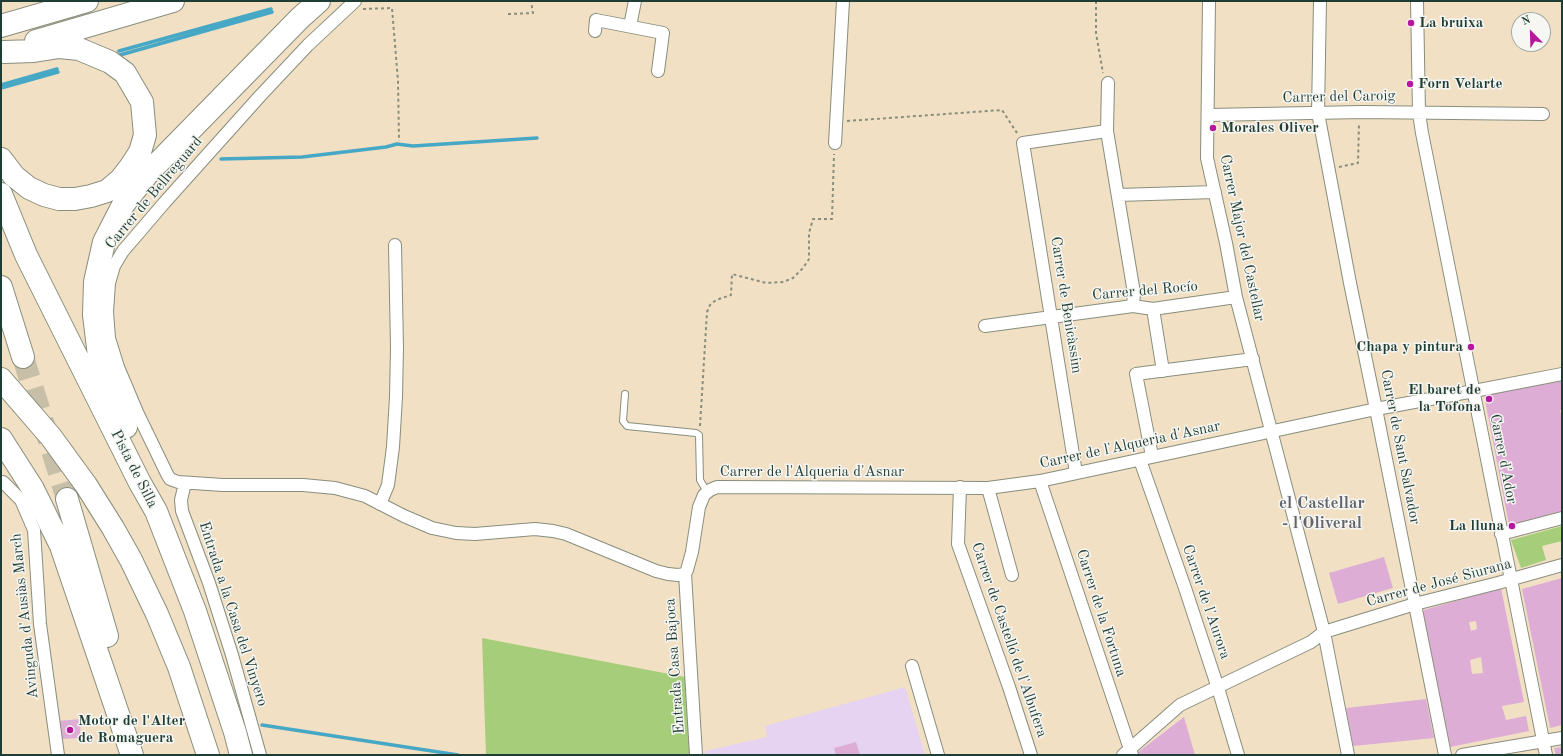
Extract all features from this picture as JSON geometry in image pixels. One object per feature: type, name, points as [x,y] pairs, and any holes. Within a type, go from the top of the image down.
[{"type":"highway","points":[[1,26],[87,1]]},
{"type":"highway","points":[[2,53],[31,42],[173,1]]},
{"type":"highway","points":[[156,511],[149,479],[123,421],[99,356],[94,315],[95,282],[104,242],[123,205],[149,172],[300,18],[319,1]]},
{"type":"highway","points":[[1,159],[14,176],[29,188],[44,195],[59,199],[75,199],[107,191],[121,179],[140,152],[145,135],[142,102],[125,72],[110,62],[97,55],[79,49],[58,47],[34,51],[2,53]]},
{"type":"highway","name":"Pista de Silla","points":[[1,194],[29,262],[156,511],[195,611],[235,732],[241,755]]},
{"type":"highway","points":[[1,287],[23,357]]},
{"type":"highway","points":[[1,379],[51,436],[86,485],[131,560],[157,614],[179,667],[208,755]]},
{"type":"highway","points":[[1,439],[33,488],[61,546],[132,755]]},
{"type":"highway","points":[[67,499],[141,755]]},
{"type":"street","name":"Carrer de Bellreguard","points":[[185,483],[170,479],[167,474],[137,412],[118,367],[109,338],[107,312],[109,283],[114,266],[123,251],[260,96],[308,45],[355,1]]},
{"type":"street","points":[[630,26],[635,1]]},
{"type":"street","points":[[835,143],[843,1]]},
{"type":"street","name":"Carrer Major del Castellar","points":[[1209,1],[1207,158],[1236,297],[1254,359],[1270,431],[1324,632],[1348,755]]},
{"type":"street","name":"Carrer de Sant Salvador","points":[[1320,1],[1318,113],[1350,283],[1445,755]]},
{"type":"street","name":"Carrer d'Ador","points":[[1417,1],[1419,112],[1439,223],[1546,755]]},
{"type":"street","points":[[595,31],[596,20],[663,33],[658,72]]},
{"type":"street","points":[[1108,83],[1107,132],[1134,293],[1133,306]]},
{"type":"street","name":"Carrer del Caroig","points":[[1208,115],[1419,112],[1543,114]]},
{"type":"street","points":[[1023,143],[1107,132]]},
{"type":"street","name":"Carrer de Benicàssim","points":[[1023,143],[1076,473]]},
{"type":"street","points":[[1118,195],[1215,192]]},
{"type":"street","points":[[380,504],[388,485],[393,447],[396,397],[397,348],[395,245]]},
{"type":"street","name":"Carrer del Rocío","points":[[986,326],[1133,306],[1153,309],[1236,297]]},
{"type":"street","points":[[1153,309],[1163,371]]},
{"type":"street","points":[[1152,456],[1136,374],[1254,359]]},
{"type":"street","name":"Carrer de l'Alqueria d'Asnar","points":[[685,574],[692,552],[699,507],[704,495],[717,487],[988,488],[1040,481],[1376,408],[1562,374]]},
{"type":"street","name":"Carrer de l'Aurora","points":[[1140,460],[1185,588],[1218,688],[1238,755]]},
{"type":"street","name":"Carrer de la Fortuna","points":[[1040,481],[1128,753]]},
{"type":"street","name":"Avinguda d'Ausiàs March","points":[[2,482],[21,500],[34,530],[40,624],[58,755]]},
{"type":"street","points":[[185,483],[223,485],[303,485],[335,488],[365,496],[432,528],[456,533],[475,534],[535,529],[553,531],[566,534],[656,570],[673,575],[685,574]]},
{"type":"street","name":"Entrada a la Casa del Vinyero","points":[[185,483],[181,500],[182,511],[209,582],[232,655],[260,755]]},
{"type":"street","name":"Carrer de Castelló de l'Albufera","points":[[960,487],[958,544],[1009,687],[1031,755]]},
{"type":"street","points":[[988,488],[1012,575]]},
{"type":"street","points":[[1501,534],[1562,518]]},
{"type":"street","name":"Carrer de José Siurana","points":[[1128,753],[1180,705],[1311,642],[1324,632],[1415,604],[1511,580],[1562,565]]},
{"type":"street","name":"Entrada Casa Bajoca","points":[[685,574],[696,755]]},
{"type":"street","points":[[912,666],[938,755]]},
{"type":"street","points":[[1462,755],[1562,738]]},
{"type":"lane","points":[[625,394],[623,421],[627,426],[696,433],[699,435],[700,480],[707,492]]},
{"type":"path","points":[[508,14],[533,13],[531,1]]},
{"type":"path","points":[[1096,1],[1096,33],[1103,73],[1108,83]]},
{"type":"path","points":[[345,10],[392,8],[398,81],[399,141]]},
{"type":"path","points":[[836,122],[1002,110],[1023,143]]},
{"type":"path","points":[[1336,167],[1358,163],[1359,122]]},
{"type":"path","points":[[699,435],[707,312],[710,305],[716,300],[731,295],[732,274],[766,283],[783,282],[793,278],[803,268],[809,259],[809,233],[813,219],[832,219],[835,143]]},
{"type":"shaded area","points":[[905,687],[925,755],[705,755],[705,751],[767,737],[765,726]]},
{"type":"green space","points":[[1562,526],[1562,541],[1542,546],[1546,560],[1521,568],[1511,540]]},
{"type":"green space","points":[[482,638],[685,677],[690,755],[486,755]]},
{"type":"building","points":[[1562,379],[1562,410],[1560,410],[1562,420],[1562,511],[1509,525],[1484,395]]},
{"type":"building","points":[[1384,557],[1393,588],[1338,604],[1329,573]]},
{"type":"building","points":[[1562,578],[1562,725],[1550,728],[1522,589]]},
{"type":"building","points":[[1501,588],[1524,702],[1502,706],[1506,720],[1526,716],[1529,731],[1450,747],[1423,612],[1424,610]],"holes":[[[1476,621],[1477,629],[1471,631],[1469,622]],[[1481,657],[1483,673],[1472,674],[1470,660]]]},
{"type":"building","points":[[1426,699],[1434,738],[1353,746],[1346,708]]},
{"type":"building","points":[[1184,717],[1195,755],[1138,755],[1137,753]]},
{"type":"building","name":"Motor de l'Alter de Romaguera","points":[[81,719],[80,738],[62,739],[57,721]]},
{"type":"building","points":[[856,742],[860,755],[836,755],[834,748]]},
{"type":"building","points":[[1562,747],[1562,755],[1556,755],[1554,748]]},
{"type":"waterway","points":[[119,51],[271,9]]},
{"type":"waterway","points":[[120,55],[272,12]]},
{"type":"waterway","points":[[1,85],[57,69]]},
{"type":"waterway","points":[[1,88],[58,72]]},
{"type":"waterway","points":[[221,159],[302,157],[386,147],[397,144],[413,146],[537,138]]},
{"type":"waterway","points":[[262,725],[458,755]]},
{"type":"tunnel","points":[[23,357],[67,499]]},
{"type":"place","name":"La bruixa","points":[[1411,23]]},
{"type":"place","name":"Forn Velarte","points":[[1410,84]]},
{"type":"place","name":"Morales Oliver","points":[[1213,128]]},
{"type":"place","name":"Chapa y pintura","points":[[1471,347]]},
{"type":"place","name":"El baret de la Tofona","points":[[1489,399]]},
{"type":"place","name":"La lluna","points":[[1512,526]]},
{"type":"place","name":"Motor de l'Alter de Romaguera","points":[[70,730]]},
{"type":"district","name":"el Castellar - l'Oliveral","points":[[1322,514]]}]
